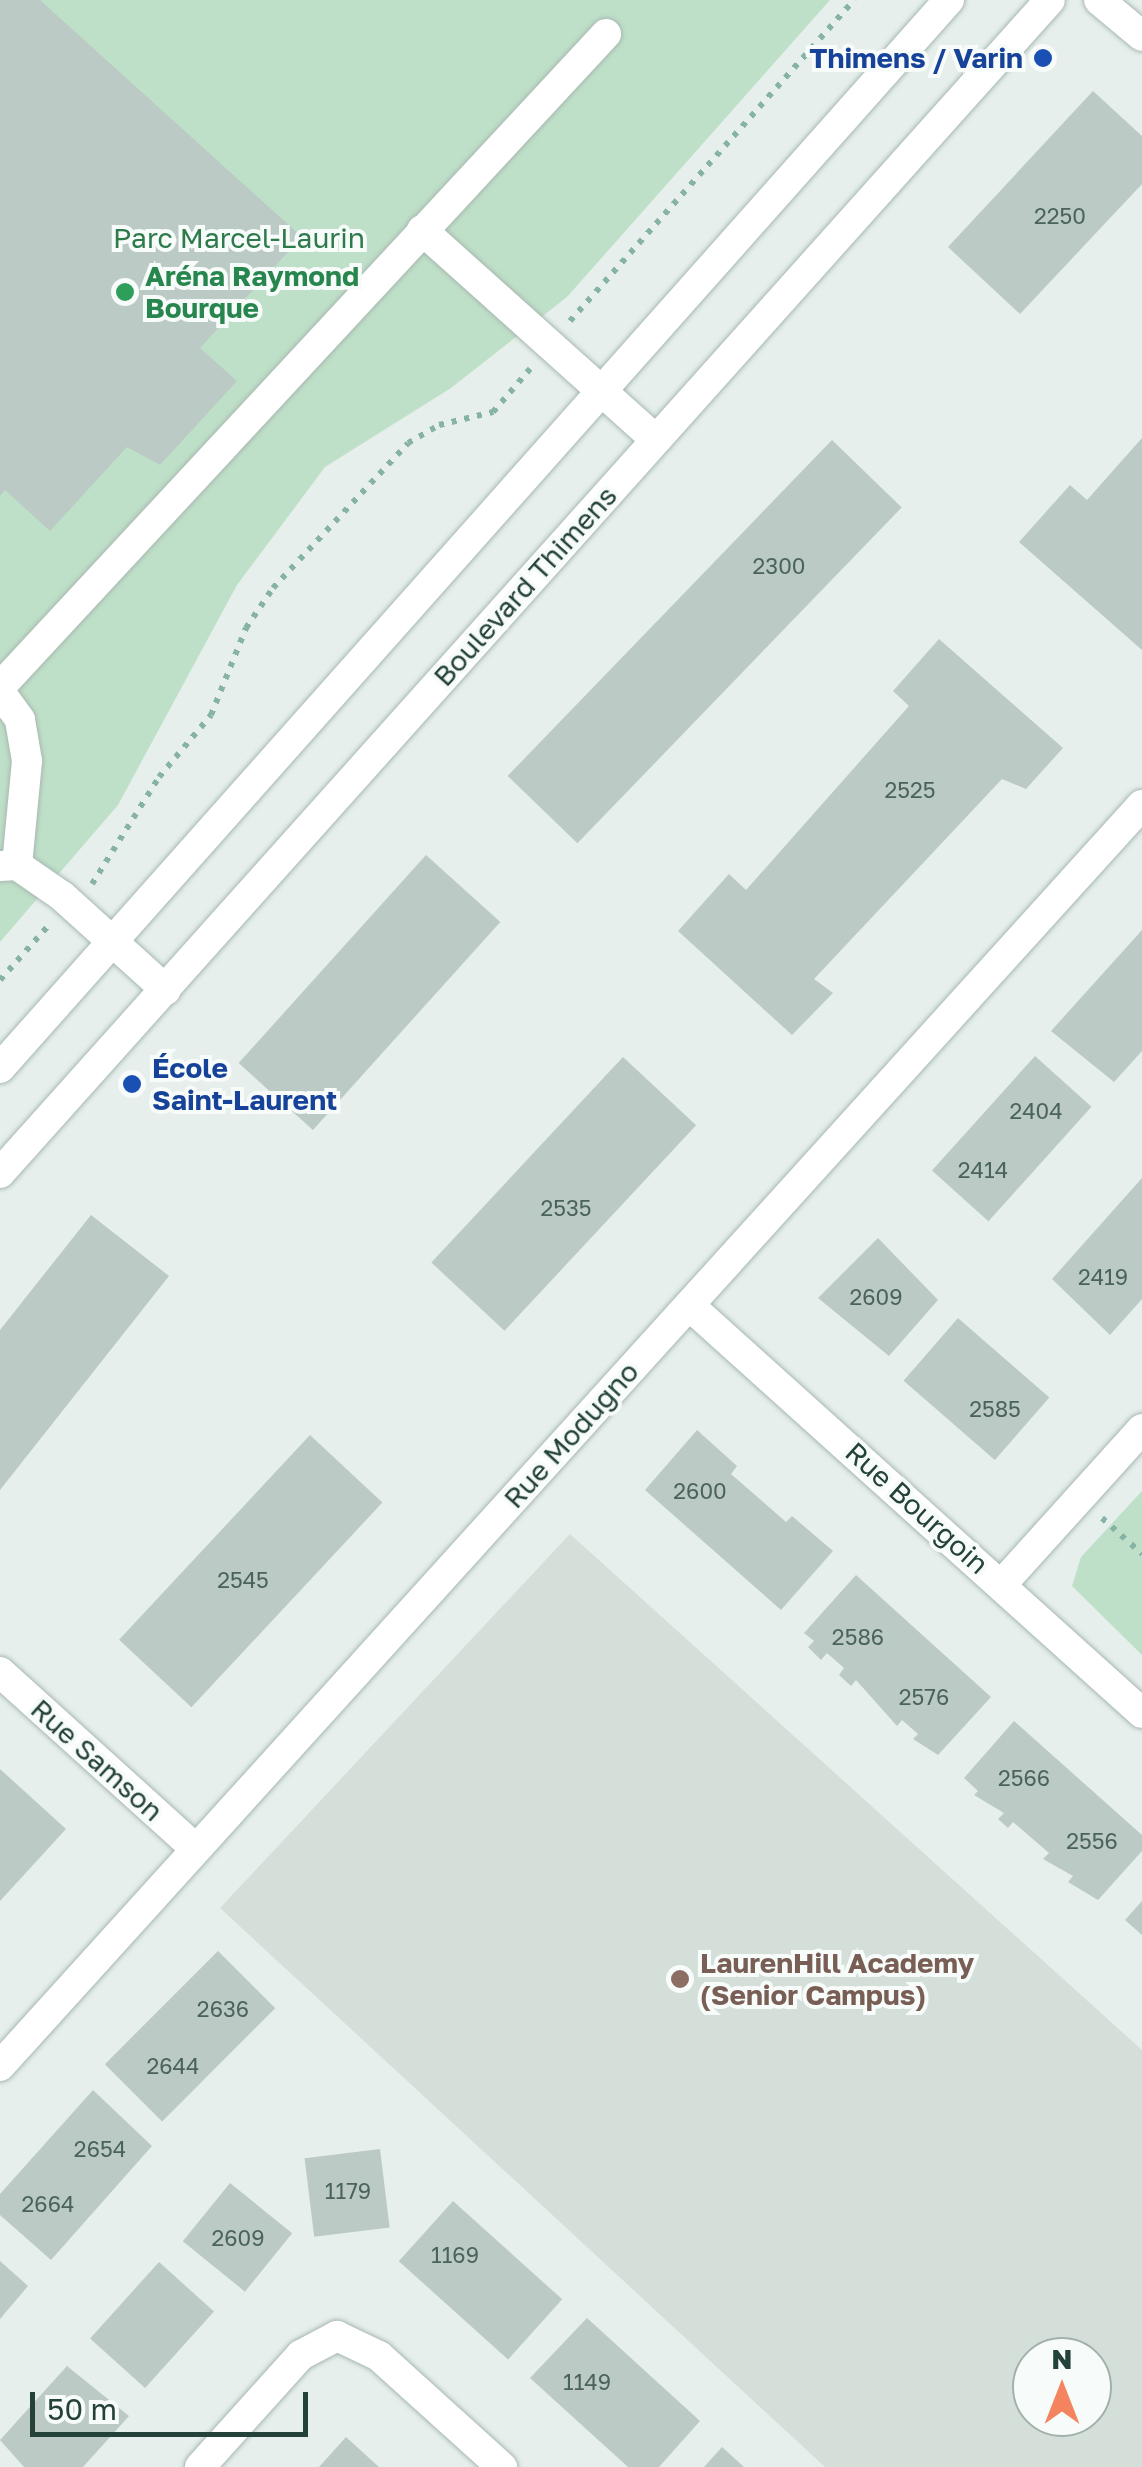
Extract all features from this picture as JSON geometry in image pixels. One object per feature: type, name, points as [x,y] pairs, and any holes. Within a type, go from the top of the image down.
[{"type":"street","points":[[0,1068],[949,0]]},
{"type":"street","name":"Boulevard Thimens","points":[[0,1173],[1050,0]]},
{"type":"street","points":[[1099,0],[1142,36]]},
{"type":"street","points":[[166,990],[113,942],[8,866],[27,761],[20,720],[0,690],[606,34]]},
{"type":"street","points":[[422,230],[655,439]]},
{"type":"street","name":"Rue Modugno","points":[[0,2066],[1142,805]]},
{"type":"street","name":"Rue Bourgoin","points":[[690,1306],[1142,1712]]},
{"type":"street","points":[[1002,1584],[1142,1430]]},
{"type":"street","name":"Rue Samson","points":[[0,1672],[195,1848]]},
{"type":"street","points":[[200,2467],[301,2355],[337,2336],[379,2356],[502,2467]]},
{"type":"path","points":[[564,328],[854,0]]},
{"type":"path","points":[[99,877],[159,777],[211,714],[246,628],[273,588],[408,442],[440,425],[493,412],[536,361]]},
{"type":"path","points":[[0,980],[48,926]]},
{"type":"path","points":[[1080,1499],[1142,1554]]},
{"type":"shaded area","name":"LaurenHill Academy (Senior Campus)","points":[[570,1534],[1142,2050],[1142,2467],[825,2467],[220,1908]]},
{"type":"green space","name":"Parc Marcel-Laurin","points":[[0,0],[830,0],[567,297],[451,388],[325,467],[237,585],[118,805],[0,942]]},
{"type":"green space","points":[[1142,1491],[1142,1655],[1072,1586],[1081,1557]]},
{"type":"building","name":"Aréna Raymond Bourque","points":[[0,0],[40,0],[302,237],[200,348],[237,381],[160,465],[127,447],[50,531],[5,490],[0,496]]},
{"type":"building","points":[[1093,91],[1142,136],[1142,184],[1020,314],[948,247]]},
{"type":"building","points":[[1142,438],[1142,650],[1019,542],[1070,485],[1087,500]]},
{"type":"building","points":[[832,440],[902,507],[577,843],[508,776]]},
{"type":"building","points":[[939,639],[1063,748],[1026,789],[1002,779],[814,979],[833,993],[792,1035],[678,931],[729,874],[746,890],[909,706],[893,691]]},
{"type":"building","points":[[426,855],[500,922],[313,1130],[239,1063]]},
{"type":"building","points":[[1142,930],[1142,1051],[1114,1082],[1051,1031]]},
{"type":"building","points":[[1035,1056],[1091,1107],[988,1221],[932,1170]]},
{"type":"building","points":[[623,1057],[696,1125],[504,1331],[431,1263]]},
{"type":"building","points":[[1142,1178],[1142,1299],[1110,1335],[1052,1279]]},
{"type":"building","points":[[91,1215],[169,1276],[0,1490],[0,1330]]},
{"type":"building","points":[[878,1238],[938,1300],[889,1356],[818,1298]]},
{"type":"building","points":[[958,1318],[1049,1397],[995,1460],[904,1381]]},
{"type":"building","points":[[697,1430],[737,1466],[731,1474],[786,1522],[792,1516],[833,1551],[781,1610],[645,1490]]},
{"type":"building","points":[[310,1435],[382,1503],[191,1707],[119,1640]]},
{"type":"building","points":[[856,1575],[991,1697],[938,1755],[913,1739],[918,1734],[902,1720],[897,1726],[856,1680],[851,1686],[839,1675],[844,1668],[827,1653],[821,1660],[808,1647],[814,1641],[804,1633]]},
{"type":"building","points":[[1014,1721],[1142,1835],[1142,1851],[1098,1900],[1068,1882],[1073,1876],[1043,1859],[1049,1853],[1013,1822],[1008,1828],[998,1819],[1004,1813],[974,1795],[978,1791],[964,1778]]},
{"type":"building","points":[[0,1769],[66,1829],[0,1901]]},
{"type":"building","points":[[1142,1901],[1142,1935],[1125,1920]]},
{"type":"building","points":[[218,1951],[275,2008],[162,2121],[105,2064]]},
{"type":"building","points":[[93,2090],[152,2146],[51,2260],[0,2215],[0,2194]]},
{"type":"building","points":[[380,2149],[390,2227],[314,2237],[305,2158]]},
{"type":"building","points":[[230,2183],[292,2233],[245,2292],[183,2241]]},
{"type":"building","points":[[453,2201],[562,2299],[508,2360],[399,2261]]},
{"type":"building","points":[[0,2261],[28,2286],[0,2319]]},
{"type":"building","points":[[159,2262],[214,2312],[145,2388],[90,2339]]},
{"type":"building","points":[[587,2318],[700,2421],[659,2467],[628,2467],[530,2378]]},
{"type":"building","points":[[67,2366],[129,2416],[83,2467],[24,2467],[0,2440]]},
{"type":"building","points":[[346,2437],[379,2467],[319,2467]]},
{"type":"building","points":[[722,2447],[744,2467],[704,2467]]},
{"type":"place","name":"Thimens / Varin","points":[[1043,58]]},
{"type":"place","name":"Aréna Raymond Bourque","points":[[125,292]]},
{"type":"place","name":"École Saint-Laurent","points":[[132,1084]]},
{"type":"place","name":"LaurenHill Academy (Senior Campus)","points":[[680,1979]]}]
